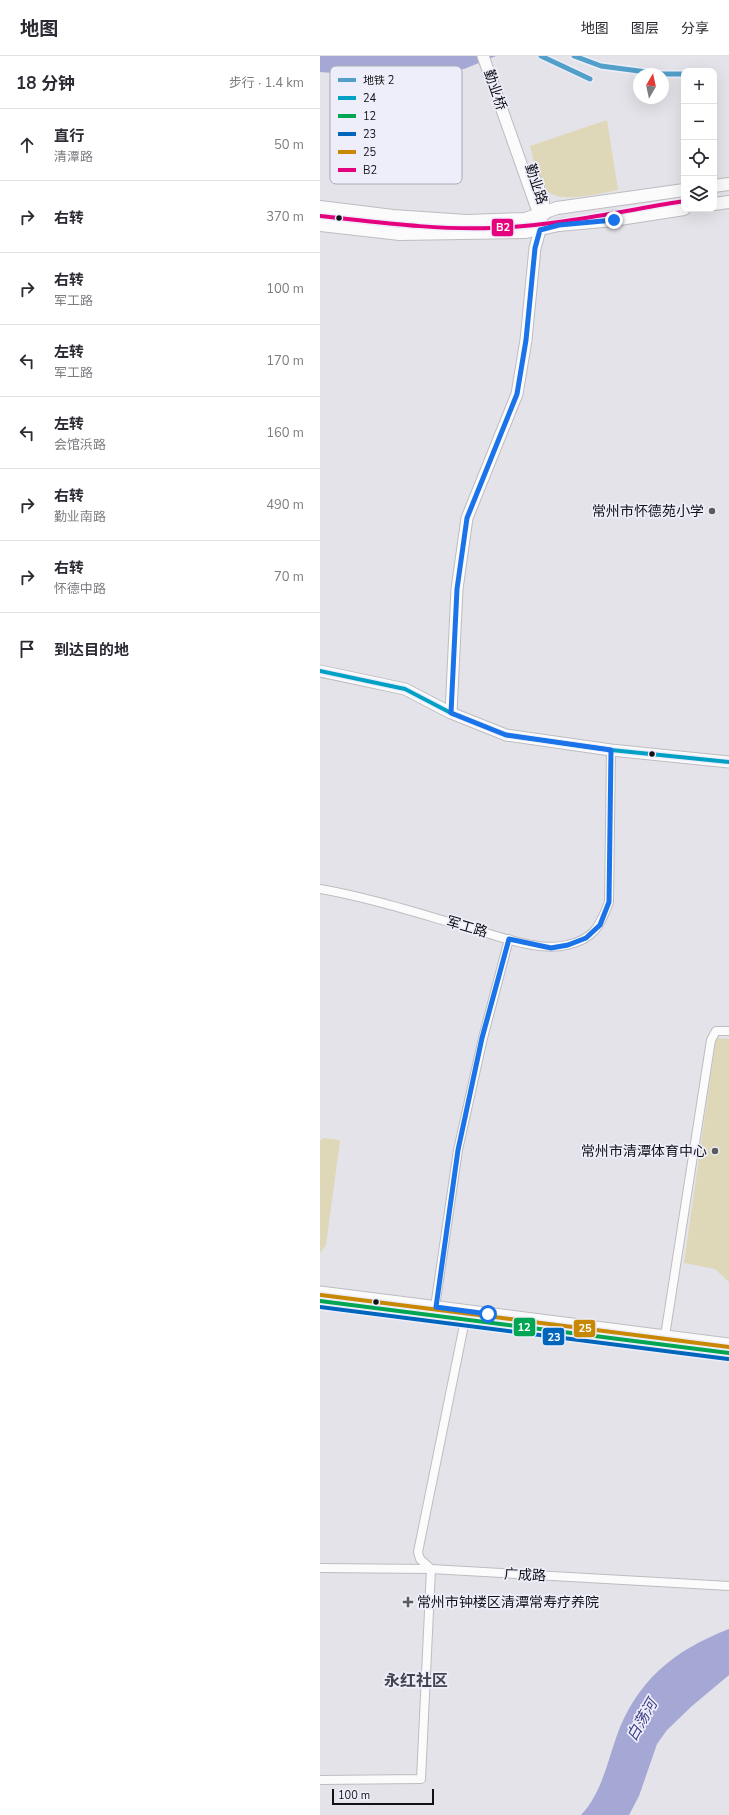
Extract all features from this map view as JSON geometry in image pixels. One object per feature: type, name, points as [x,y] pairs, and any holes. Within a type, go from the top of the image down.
[{"type":"main road","name":"勤业桥","points":[[484,56],[511,123]]},
{"type":"main road","name":"勤业桥","points":[[491,56],[511,123]]},
{"type":"main road","name":"勤业路","points":[[511,123],[543,199],[542,220]]},
{"type":"main road","points":[[717,186],[729,184]]},
{"type":"main road","points":[[320,225],[400,234],[526,232],[557,208],[681,190]]},
{"type":"main road","points":[[717,204],[729,202]]},
{"type":"main road","points":[[320,207],[393,216],[466,220],[542,220],[559,225],[614,220],[681,209]]},
{"type":"main road","points":[[451,713],[457,589],[467,518],[517,394],[526,340],[535,248],[542,220]]},
{"type":"main road","points":[[320,671],[404,689],[451,713],[506,735],[611,750],[729,762]]},
{"type":"main road","points":[[320,1292],[729,1344]]},
{"type":"main road","points":[[320,1301],[729,1353]]},
{"type":"street","name":"军工路","points":[[320,888],[350,894],[509,939],[551,948],[568,945],[586,938],[600,925],[609,902],[611,750]]},
{"type":"street","points":[[436,1307],[458,1150],[482,1038],[509,939]]},
{"type":"street","points":[[666,1336],[711,1040],[716,1031],[729,1031]]},
{"type":"street","points":[[320,1780],[421,1779],[431,1569],[420,1559],[418,1552],[465,1320]]},
{"type":"street","name":"广成路","points":[[320,1568],[431,1569],[729,1586]]},
{"type":"shaded area","points":[[607,120],[618,190],[580,197],[551,194],[542,185],[537,174],[530,146]]},
{"type":"shaded area","name":"常州市清潭体育中心","points":[[716,1038],[729,1039],[729,1282],[715,1269],[684,1263]]},
{"type":"shaded area","points":[[322,1138],[340,1140],[326,1245],[320,1253],[320,1140],[322,1140]]},
{"type":"water","points":[[320,56],[496,56],[462,69],[462,66],[330,66],[330,73],[320,72]]},
{"type":"water","name":"白荡河","points":[[729,1629],[729,1675],[692,1706],[667,1730],[657,1744],[639,1796],[629,1815],[581,1815],[594,1798],[624,1718],[634,1700],[646,1684],[659,1670],[674,1658],[709,1637]]},
{"type":"metro line","name":"2","points":[[541,56],[590,79]]},
{"type":"metro line","name":"2","points":[[574,56],[601,66],[662,74],[681,74]]},
{"type":"transit line","name":"B2","points":[[320,216],[428,227],[492,228],[516,227],[588,218],[681,202]]},
{"type":"transit line","name":"24","points":[[320,671],[405,689],[451,713],[506,735],[611,750],[729,762]]},
{"type":"transit line","name":"25","points":[[321,1295],[729,1347]]},
{"type":"transit line","name":"12","points":[[320,1301],[729,1353]]},
{"type":"transit line","name":"23","points":[[320,1307],[728,1359]]},
{"type":"place","name":"常州市怀德苑小学","points":[[712,511]]},
{"type":"place","name":"常州市清潭体育中心","points":[[715,1151]]},
{"type":"place","name":"常州市钟楼区清潭常寿疗养院","points":[[408,1602]]},
{"type":"district","name":"永红社区","points":[[416,1681]]},
{"type":"route","points":[[488,1314],[436,1307],[458,1150],[482,1038],[509,939],[551,948],[568,945],[586,938],[600,925],[609,902],[611,750],[506,735],[451,713],[457,589],[467,518],[517,394],[526,340],[535,248],[540,230],[559,225],[614,220]]}]
